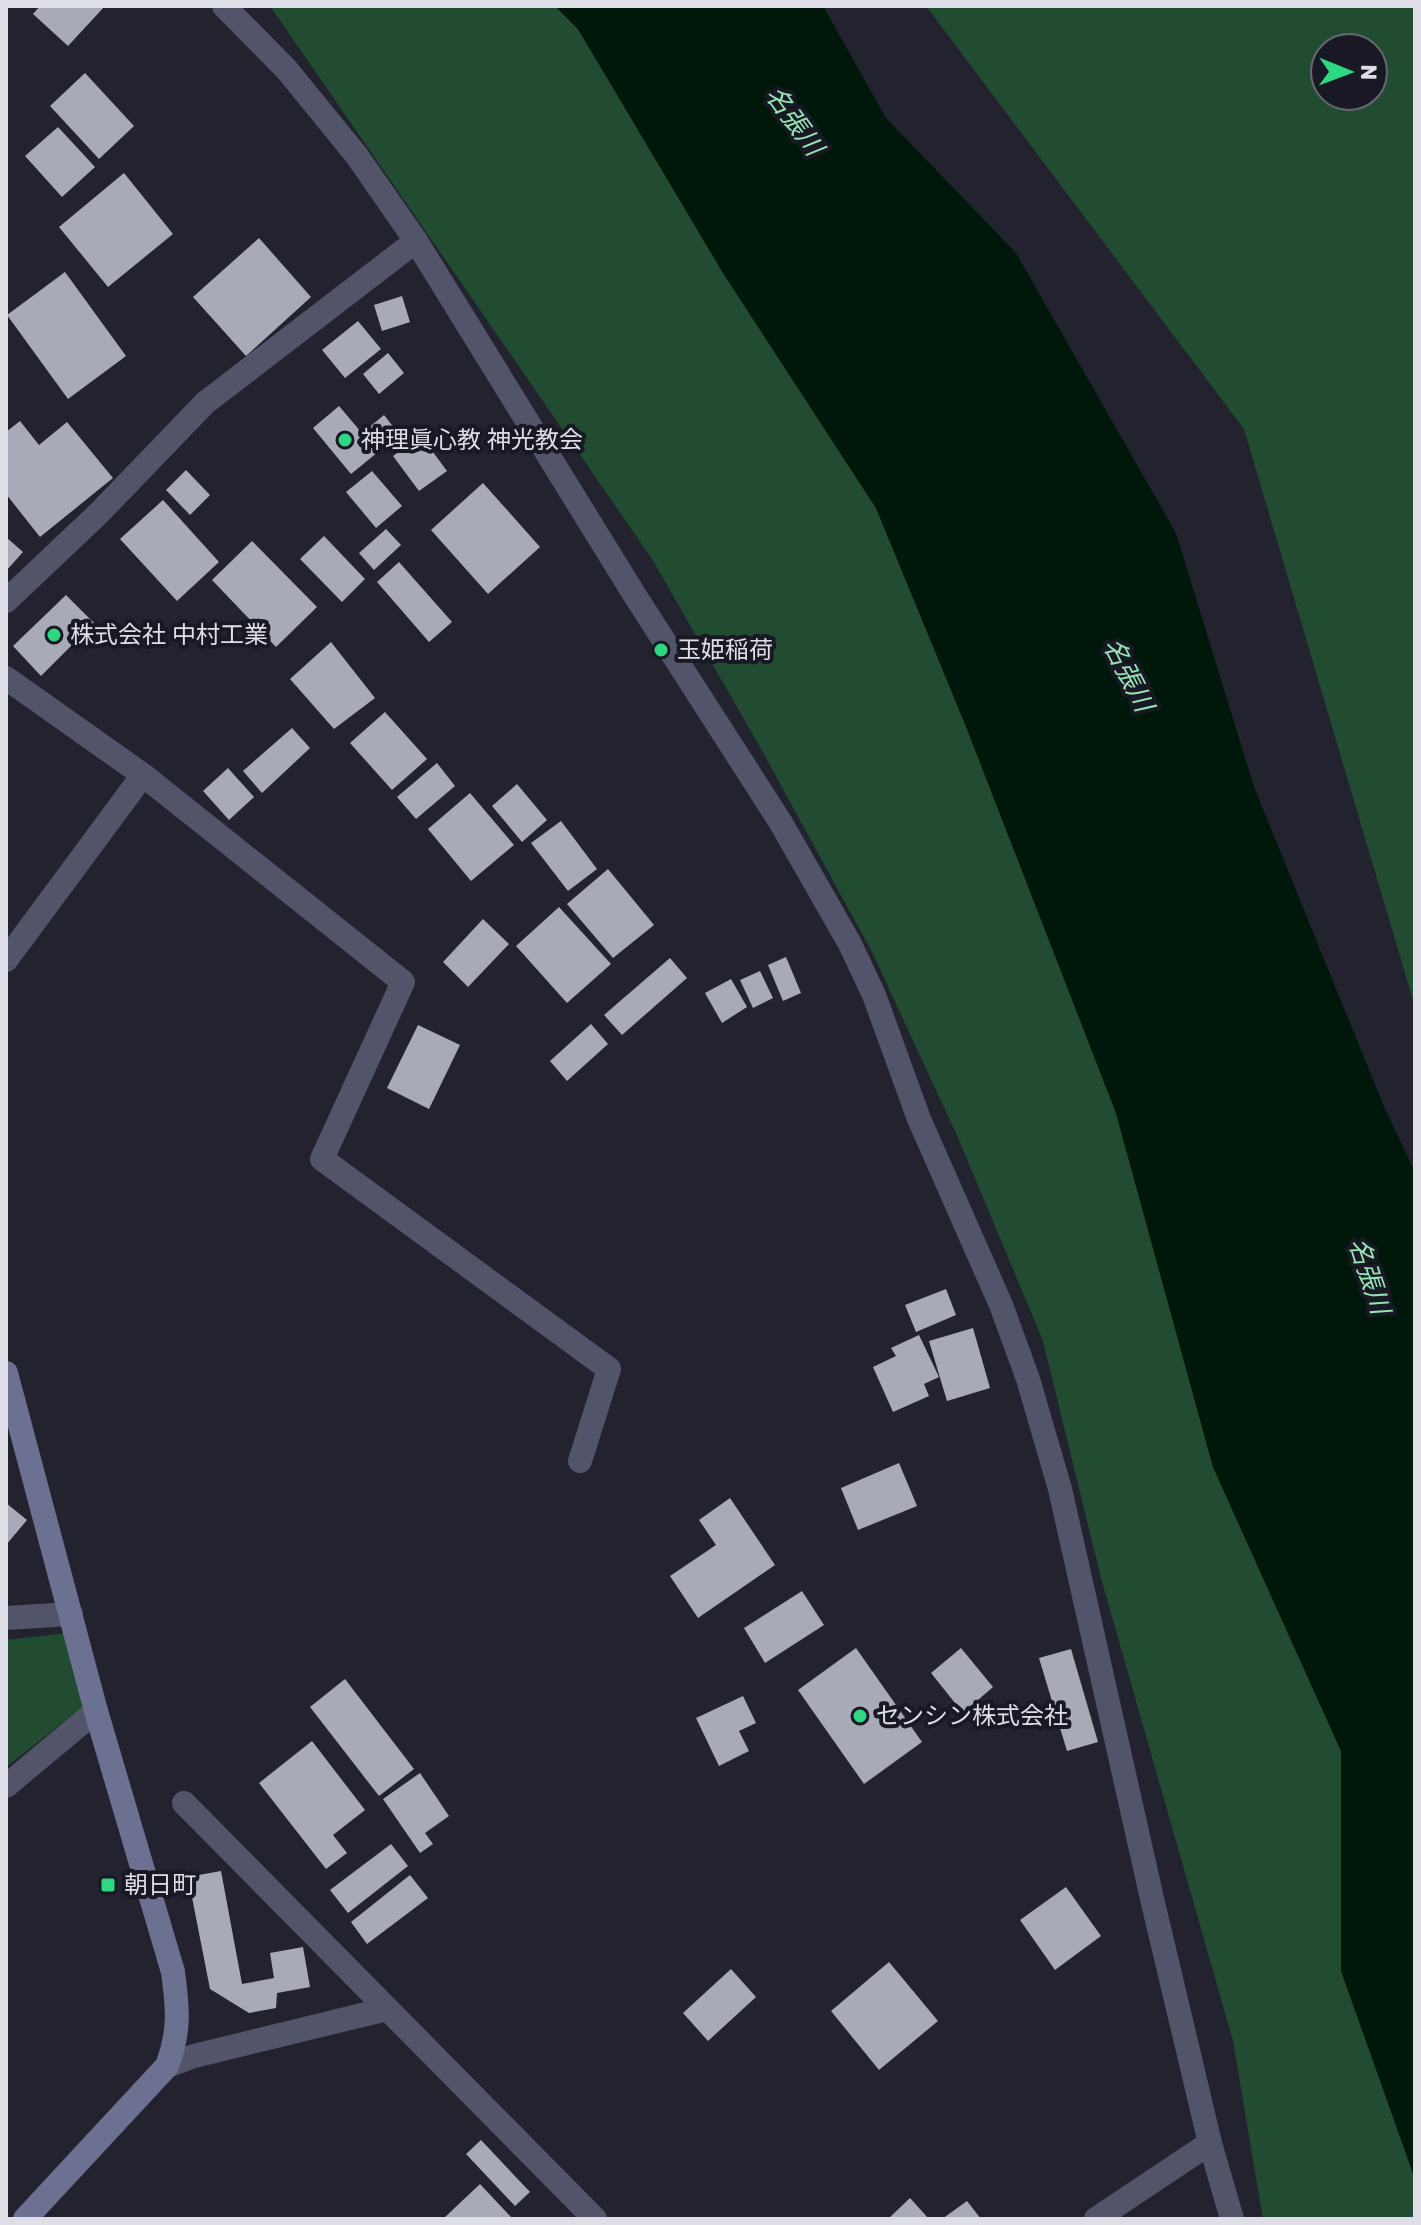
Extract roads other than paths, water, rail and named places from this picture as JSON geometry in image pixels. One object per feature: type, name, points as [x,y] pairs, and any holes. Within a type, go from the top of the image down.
[{"type":"street","points":[[224,6],[287,70],[357,156],[416,241],[626,581],[781,823],[850,944],[874,995],[919,1119],[1001,1305],[1028,1379],[1056,1475],[1149,1888],[1210,2143],[1232,2219]]},
{"type":"street","points":[[6,601],[99,513],[205,403],[416,241]]},
{"type":"street","points":[[6,678],[143,775],[403,982],[322,1159],[609,1369],[580,1461]]},
{"type":"street","points":[[6,960],[143,775]]},
{"type":"street","points":[[6,1373],[12,1421],[71,1614],[96,1711],[173,1972],[179,2015],[176,2043],[167,2066],[25,2219]]},
{"type":"street","points":[[6,1618],[71,1614]]},
{"type":"street","points":[[6,1786],[96,1711]]},
{"type":"street","points":[[184,1803],[595,2219]]},
{"type":"street","points":[[167,2066],[194,2056],[387,2009]]},
{"type":"street","points":[[1096,2219],[1210,2143]]},
{"type":"water","name":"名張川","points":[[555,6],[823,6],[886,118],[1016,253],[1176,533],[1254,787],[1385,1109],[1415,1172],[1415,2179],[1341,1971],[1341,1751],[1213,1467],[1116,1113],[967,729],[876,508],[723,273],[578,29]]},
{"type":"place","name":"神理眞心教 神光教会","points":[[345,440]]},
{"type":"place","name":"株式会社 中村工業","points":[[54,635]]},
{"type":"place","name":"玉姫稲荷","points":[[661,650]]},
{"type":"place","name":"センシン株式会社","points":[[860,1716]]},
{"type":"place","name":"朝日町","points":[[108,1885]]}]
